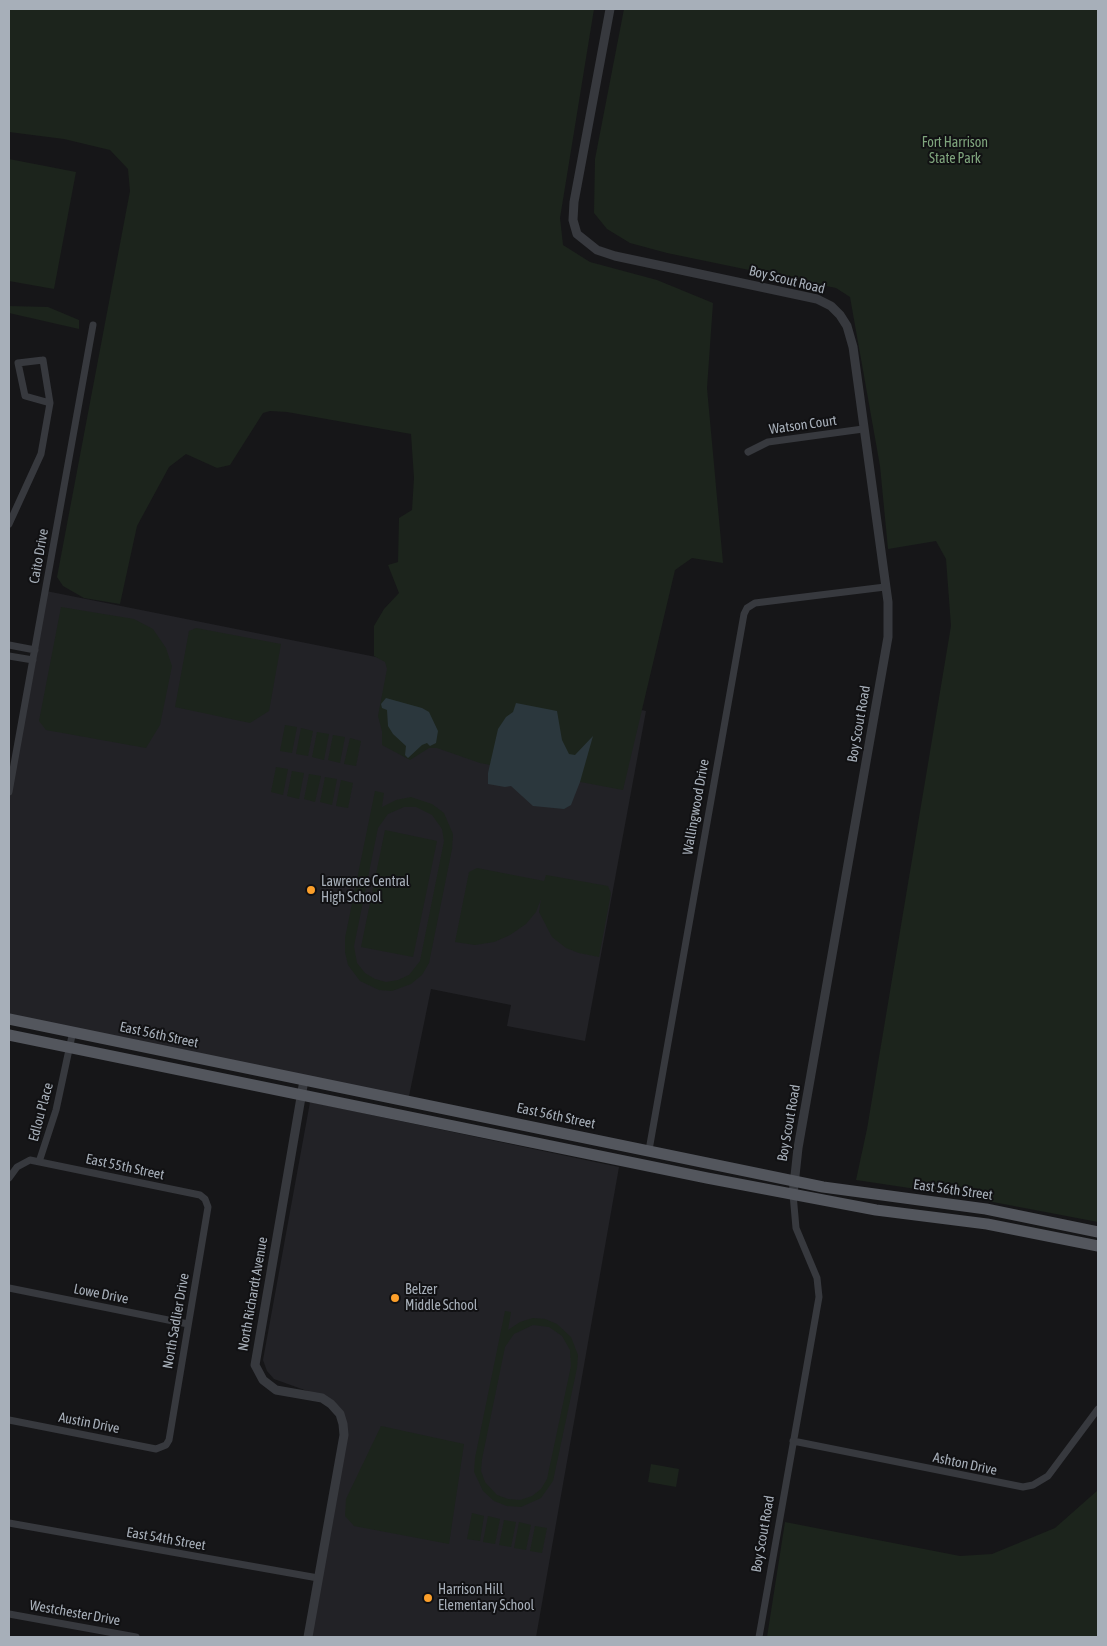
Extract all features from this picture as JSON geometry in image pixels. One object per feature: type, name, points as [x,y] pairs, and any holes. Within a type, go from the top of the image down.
[{"type":"main road","name":"East 56th Street","points":[[9,1019],[794,1180],[876,1196],[986,1209],[1098,1232]]},
{"type":"main road","name":"East 56th Street","points":[[9,1035],[793,1194],[876,1210],[989,1225],[1098,1246]]},
{"type":"street","name":"Boy Scout Road","points":[[610,9],[574,202],[573,220],[577,234],[596,250],[616,256],[800,294],[816,299],[831,306],[844,320],[853,347],[888,616],[885,658],[794,1180],[793,1194],[796,1228],[817,1278],[819,1297],[759,1637]]},
{"type":"street","name":"Caito Drive","points":[[9,792],[93,325]]},
{"type":"street","points":[[9,524],[41,454],[50,403],[43,360],[18,364],[25,396],[50,403]]},
{"type":"street","name":"Watson Court","points":[[748,452],[768,442],[863,430]]},
{"type":"street","name":"Wallingwood Drive","points":[[649,1150],[744,614],[747,608],[755,603],[885,587]]},
{"type":"street","points":[[9,645],[35,650]]},
{"type":"street","points":[[9,656],[33,660]]},
{"type":"street","name":"Edlou Place","points":[[9,1178],[20,1164],[30,1160],[39,1162],[56,1110],[73,1031]]},
{"type":"street","name":"North Richardt Avenue","points":[[304,1080],[255,1365],[267,1384],[276,1390],[322,1398],[334,1406],[342,1421],[344,1435],[308,1637]]},
{"type":"street","points":[[535,1142],[538,1127]]},
{"type":"street","name":"East 55th Street","points":[[39,1162],[200,1195],[205,1199]]},
{"type":"street","name":"North Sadlier Drive","points":[[164,1447],[169,1440],[208,1208],[205,1199]]},
{"type":"street","name":"Lowe Drive","points":[[9,1288],[188,1324]]},
{"type":"street","name":"Ashton Drive","points":[[794,1441],[1023,1487],[1033,1485],[1048,1476],[1098,1408]]},
{"type":"street","name":"Austin Drive","points":[[9,1420],[156,1449],[164,1447]]},
{"type":"street","name":"East 54th Street","points":[[9,1523],[318,1578]]},
{"type":"street","name":"Westchester Drive","points":[[9,1614],[136,1637]]},
{"type":"shaded area","name":"Lawrence Central High School","points":[[46,591],[646,711],[585,1041],[507,1026],[511,1005],[431,989],[408,1101],[9,1020],[9,792]]},
{"type":"shaded area","points":[[386,698],[422,708],[429,712],[438,731],[436,743],[430,746],[427,743],[422,745],[408,758],[405,755],[406,746],[393,734],[388,726],[387,710],[382,708],[381,704]]},
{"type":"shaded area","points":[[516,703],[557,711],[562,740],[569,754],[575,755],[593,736],[580,782],[571,805],[564,809],[533,806],[511,786],[505,787],[488,784],[488,773],[498,729],[506,717],[513,712]]},
{"type":"shaded area","points":[[310,1102],[619,1167],[536,1637],[311,1637],[345,1418],[324,1397],[274,1379],[267,1371],[263,1360]]},
{"type":"green space","points":[[9,9],[594,9],[560,218],[563,245],[590,262],[657,280],[713,303],[707,388],[723,563],[692,558],[675,570],[623,790],[480,763],[437,748],[429,748],[410,760],[382,745],[382,731],[378,716],[387,669],[385,662],[374,656],[374,626],[384,609],[399,593],[388,565],[398,562],[399,518],[412,510],[414,478],[411,434],[287,412],[270,411],[263,413],[230,465],[217,468],[186,454],[169,467],[137,526],[120,604],[84,598],[63,586],[57,577],[130,191],[128,169],[110,150],[64,139],[9,132]]},
{"type":"green space","name":"Fort Harrison State Park","points":[[624,9],[1098,9],[1098,1222],[956,1195],[856,1180],[867,1129],[951,626],[946,559],[936,541],[888,549],[880,466],[850,297],[836,288],[667,253],[630,243],[607,229],[594,213],[595,159]]},
{"type":"green space","points":[[9,159],[76,172],[54,289],[9,281]]},
{"type":"green space","points":[[9,306],[48,307],[79,320],[79,329],[9,313]]},
{"type":"green space","points":[[61,607],[134,619],[153,629],[166,648],[172,666],[160,725],[146,748],[46,730],[39,721]]},
{"type":"green space","points":[[196,628],[281,644],[269,711],[250,723],[175,707],[189,631]]},
{"type":"green space","points":[[285,725],[297,727],[292,753],[280,751]]},
{"type":"green space","points":[[301,728],[313,731],[308,756],[296,754]]},
{"type":"green space","points":[[317,732],[329,734],[324,760],[312,757]]},
{"type":"green space","points":[[333,735],[345,737],[340,763],[328,760]]},
{"type":"green space","points":[[350,738],[361,741],[356,766],[344,764]]},
{"type":"green space","points":[[276,767],[288,769],[283,795],[271,792]]},
{"type":"green space","points":[[292,771],[304,773],[299,799],[287,796]]},
{"type":"green space","points":[[309,774],[321,776],[315,802],[304,799]]},
{"type":"green space","points":[[325,777],[337,779],[332,805],[320,802]]},
{"type":"green space","points":[[341,780],[353,783],[348,808],[336,806]]},
{"type":"green space","points":[[375,791],[384,793],[382,807],[396,800],[411,797],[432,804],[444,813],[453,834],[452,849],[429,963],[422,975],[411,984],[392,991],[379,990],[360,981],[348,965],[345,952],[345,938]],"holes":[[[404,807],[416,807],[432,815],[442,829],[444,841],[420,961],[409,975],[398,980],[386,982],[375,979],[365,973],[357,963],[354,946],[378,828],[388,814]]]},
{"type":"green space","points":[[385,830],[437,841],[413,957],[361,947]]},
{"type":"green space","points":[[477,868],[544,881],[546,875],[608,886],[611,893],[599,957],[566,948],[552,937],[539,912],[541,899],[536,912],[526,924],[510,935],[494,942],[475,945],[455,942],[469,872]]},
{"type":"green space","points":[[505,1311],[511,1312],[508,1330],[520,1322],[533,1318],[545,1319],[557,1324],[571,1337],[578,1355],[577,1368],[553,1481],[541,1498],[521,1507],[507,1506],[494,1501],[483,1491],[474,1472],[475,1458]],"holes":[[[533,1325],[549,1327],[562,1336],[570,1350],[571,1366],[547,1479],[541,1489],[532,1496],[520,1500],[508,1499],[497,1495],[485,1482],[481,1471],[505,1347],[514,1334]]]},
{"type":"green space","points":[[381,1426],[464,1444],[449,1544],[354,1526],[345,1516],[346,1499]]},
{"type":"green space","points":[[651,1464],[679,1469],[676,1487],[648,1482]]},
{"type":"green space","points":[[1098,1490],[1098,1637],[767,1637],[785,1522],[960,1556],[992,1554],[1055,1528]]},
{"type":"green space","points":[[472,1513],[484,1516],[480,1541],[467,1539]]},
{"type":"green space","points":[[488,1516],[500,1519],[495,1544],[483,1542]]},
{"type":"green space","points":[[504,1520],[516,1522],[511,1547],[499,1545]]},
{"type":"green space","points":[[519,1522],[531,1525],[526,1550],[514,1548]]},
{"type":"green space","points":[[535,1526],[547,1528],[542,1553],[530,1551]]},
{"type":"place","name":"Lawrence Central High School","points":[[311,890]]},
{"type":"place","name":"Belzer Middle School","points":[[395,1298]]},
{"type":"place","name":"Harrison Hill Elementary School","points":[[428,1598]]}]
